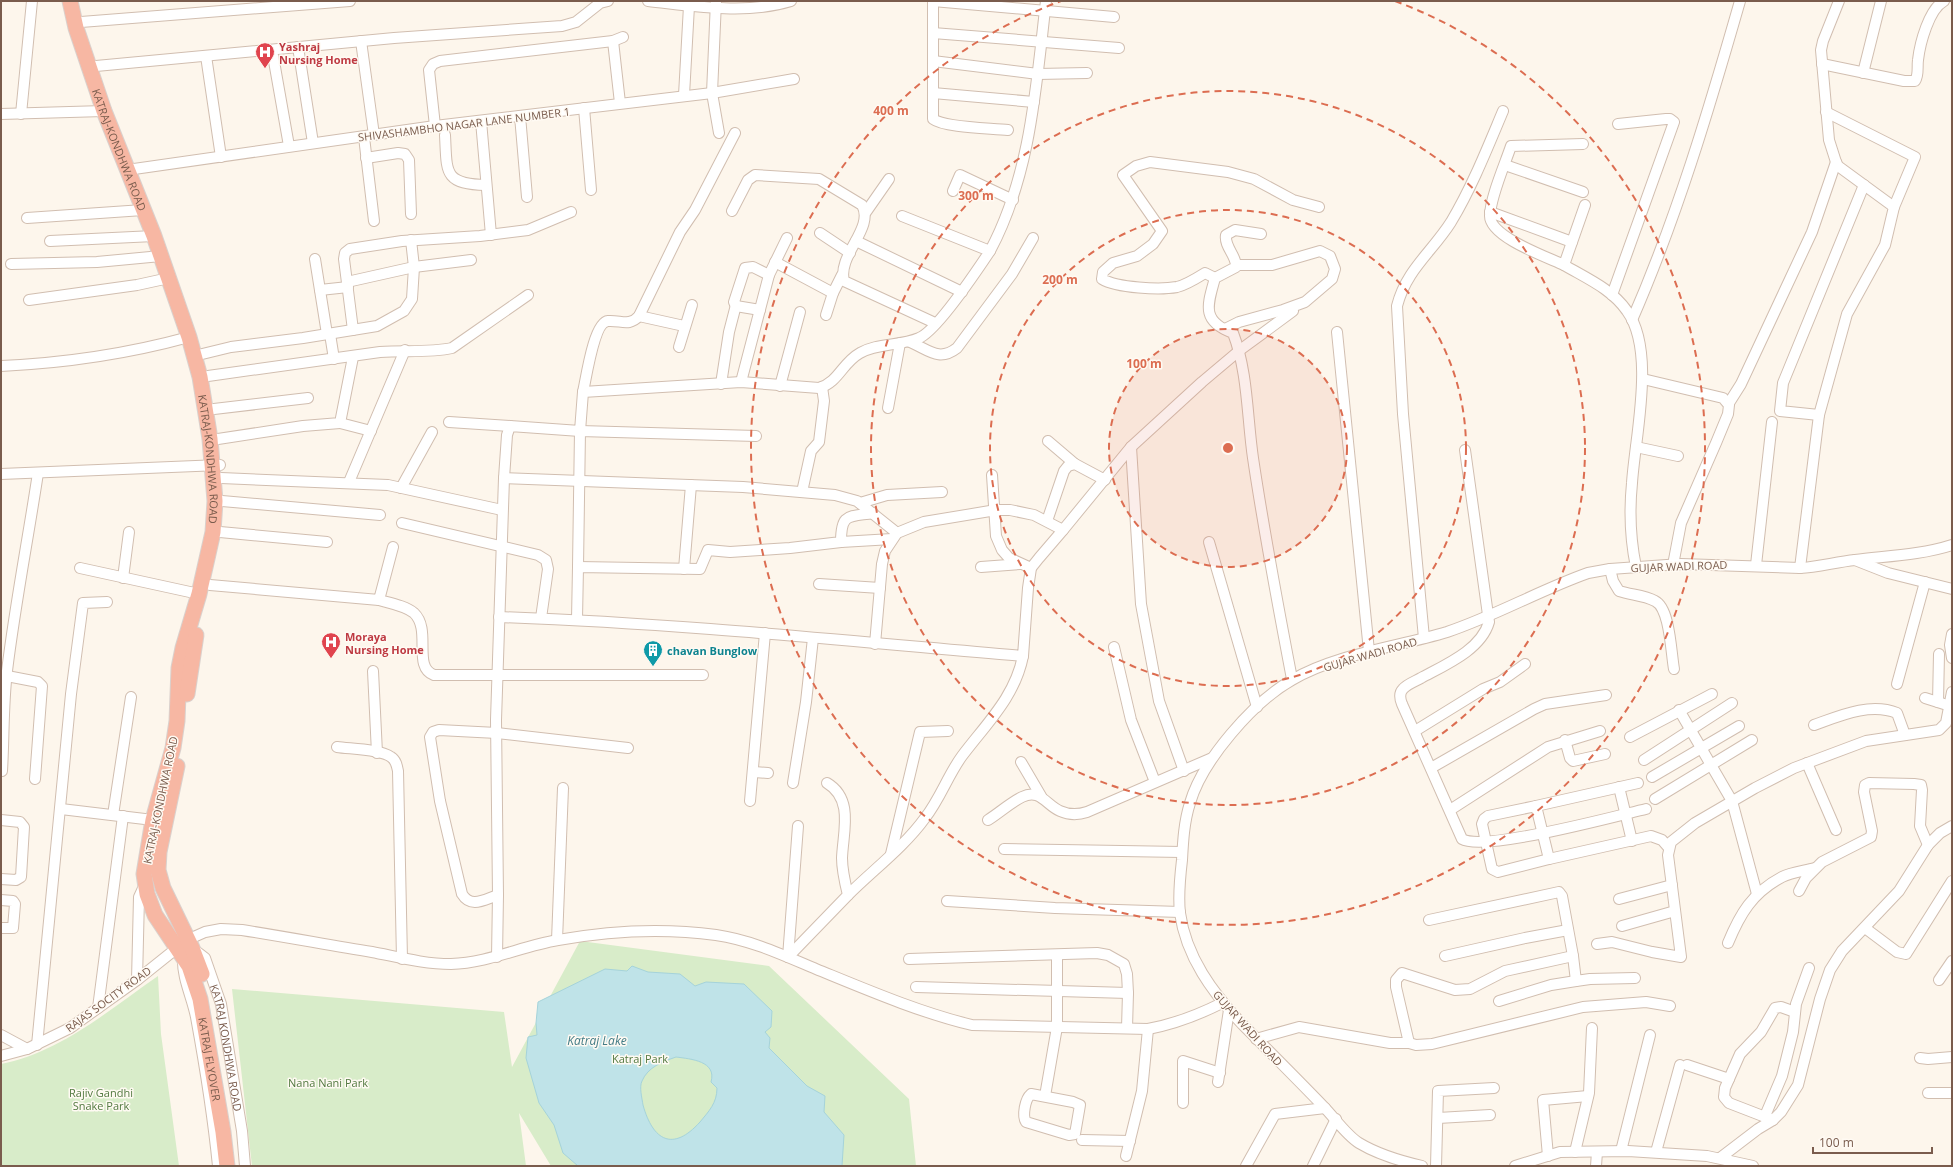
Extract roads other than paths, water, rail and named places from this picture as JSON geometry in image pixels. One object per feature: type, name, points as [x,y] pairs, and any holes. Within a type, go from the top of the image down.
[{"type":"highway","name":"KATRAJ-KONDHWA ROAD","points":[[70,1],[76,28],[104,111],[131,169],[178,281],[198,355],[200,377],[218,470],[222,501],[220,532],[205,589],[183,648],[173,748],[153,820],[147,852],[145,884],[146,894],[155,915],[188,953]]},
{"type":"highway","name":"KATRAJ-KONDHWA ROAD","points":[[77,1],[81,22],[131,169],[143,210],[170,278],[189,337],[208,376],[218,439],[218,470],[214,532],[198,624],[177,766],[159,852],[158,870],[163,888],[188,953]]},
{"type":"highway","name":"KATRAJ FLYOVER","points":[[188,953],[204,1014],[227,1166]]},
{"type":"highway","name":"KATRAJ FLYOVER","points":[[188,953],[214,1012],[233,1131],[236,1166]]},
{"type":"street","points":[[21,114],[32,1]]},
{"type":"street","points":[[81,22],[350,1]]},
{"type":"street","points":[[648,1],[689,6],[716,4],[761,8],[791,1]]},
{"type":"street","points":[[1008,130],[938,122],[934,119],[932,113],[933,1],[1045,5],[1114,17]]},
{"type":"street","points":[[1632,320],[1681,196],[1711,102],[1740,1]]},
{"type":"street","points":[[1839,1],[1823,41],[1821,50],[1829,140],[1838,166],[1884,198],[1896,202]]},
{"type":"street","points":[[1863,74],[1882,1]]},
{"type":"street","points":[[1822,64],[1863,74],[1904,81],[1915,81],[1918,74],[1919,54],[1930,20],[1934,10],[1944,1]]},
{"type":"street","points":[[96,66],[360,41],[562,26],[576,22],[602,2]]},
{"type":"street","points":[[716,4],[712,93],[718,133]]},
{"type":"street","points":[[584,392],[741,382],[802,388],[822,387],[829,384],[849,361],[860,353],[910,342],[922,337],[962,292],[990,251],[1002,229],[1013,200],[1022,170],[1034,102],[1045,5]]},
{"type":"street","points":[[684,96],[689,6]]},
{"type":"street","points":[[933,33],[1119,48]]},
{"type":"street","points":[[435,126],[429,70],[433,64],[440,60],[613,41],[623,37]]},
{"type":"street","points":[[360,41],[374,135]]},
{"type":"street","points":[[613,41],[620,103]]},
{"type":"street","points":[[298,47],[313,143]]},
{"type":"street","points":[[272,50],[289,146]]},
{"type":"street","points":[[206,56],[221,157]]},
{"type":"street","points":[[933,61],[1038,74],[1087,73]]},
{"type":"street","name":"SHIVASHAMBHO NAGAR LANE NUMBER 1","points":[[131,169],[435,126],[712,93],[794,79]]},
{"type":"street","points":[[933,93],[1034,102]]},
{"type":"street","points":[[584,108],[591,190]]},
{"type":"street","points":[[1,114],[104,111]]},
{"type":"street","points":[[1424,638],[1403,414],[1397,306],[1400,292],[1408,276],[1449,224],[1464,199],[1485,154],[1502,111]]},
{"type":"street","points":[[1800,568],[1819,415],[1847,314],[1885,245],[1896,202],[1915,157],[1826,112]]},
{"type":"street","points":[[520,116],[527,197]]},
{"type":"street","points":[[1612,294],[1674,122],[1670,119],[1666,119],[1618,124]]},
{"type":"street","points":[[481,121],[491,235]]},
{"type":"street","points":[[577,619],[578,481],[580,431],[584,392],[593,345],[601,325],[605,321],[628,323],[634,321],[639,316],[680,232],[695,210],[735,133]]},
{"type":"street","points":[[445,135],[447,168],[450,175],[463,183],[486,185]]},
{"type":"street","points":[[364,136],[374,221]]},
{"type":"street","points":[[1583,144],[1511,146],[1490,212],[1491,222],[1503,235],[1564,265],[1612,294],[1627,311],[1632,320],[1641,350],[1642,379],[1632,484],[1630,537],[1636,568]]},
{"type":"street","points":[[366,158],[398,153],[405,154],[409,160],[411,214]]},
{"type":"street","points":[[1215,278],[1205,273],[1177,287],[1134,287],[1109,283],[1102,279],[1103,272],[1113,264],[1137,256],[1153,244],[1162,231],[1123,175],[1127,171],[1136,166],[1150,162],[1228,172],[1254,179],[1293,200],[1319,207]]},
{"type":"street","points":[[1673,565],[1681,523],[1729,411],[1729,402],[1741,384],[1812,232],[1836,162]]},
{"type":"street","points":[[1505,165],[1583,192]]},
{"type":"street","points":[[732,211],[748,180],[755,175],[764,174],[819,179],[862,205],[866,212]]},
{"type":"street","points":[[953,191],[960,175],[1013,200]]},
{"type":"street","points":[[826,315],[833,293],[842,275],[843,267],[856,241],[866,212],[889,179]]},
{"type":"street","points":[[1819,415],[1780,411],[1783,383],[1864,185]]},
{"type":"street","points":[[1564,265],[1585,205]]},
{"type":"street","points":[[27,218],[143,210]]},
{"type":"street","points":[[353,330],[344,259],[345,253],[350,249],[412,240],[491,235],[528,230],[571,212]]},
{"type":"street","points":[[1490,212],[1572,242]]},
{"type":"street","points":[[902,216],[990,251]]},
{"type":"street","points":[[1236,265],[1226,242],[1226,235],[1235,230],[1261,234]]},
{"type":"street","points":[[820,233],[850,253]]},
{"type":"street","points":[[50,241],[154,236]]},
{"type":"street","points":[[741,382],[769,275],[787,238]]},
{"type":"street","points":[[910,342],[941,356],[948,355],[957,348],[1012,274],[1033,238]]},
{"type":"street","points":[[198,355],[260,342],[328,334],[377,326],[404,311],[412,299],[414,267],[412,240]]},
{"type":"street","points":[[856,241],[962,292]]},
{"type":"street","points":[[1224,329],[1239,322],[1284,310],[1305,302],[1332,279],[1335,269],[1330,256],[1320,252],[1272,265],[1236,265],[1236,267],[1215,278],[1208,305],[1209,315],[1224,329],[1233,333],[1240,350],[1265,538],[1292,679]]},
{"type":"street","points":[[11,264],[97,262],[161,256]]},
{"type":"street","points":[[315,259],[328,334],[334,359]]},
{"type":"street","points":[[320,290],[347,285],[414,267],[471,260]]},
{"type":"street","points":[[775,262],[833,293]]},
{"type":"street","points":[[721,384],[729,332],[736,305],[734,302],[745,268],[753,267],[769,275]]},
{"type":"street","points":[[842,275],[844,281],[935,323]]},
{"type":"street","points":[[29,300],[137,285],[170,278]]},
{"type":"street","points":[[208,376],[405,350],[440,350],[452,348],[528,295]]},
{"type":"street","points":[[679,347],[684,326],[692,305]]},
{"type":"street","points":[[736,305],[740,308],[760,310]]},
{"type":"street","points":[[788,957],[925,818],[952,770],[1003,705],[1020,671],[1023,656],[1028,588],[1032,568],[1105,480],[1130,447],[1240,350],[1293,311]]},
{"type":"street","points":[[780,386],[800,312]]},
{"type":"street","points":[[639,316],[684,326]]},
{"type":"street","points":[[1337,332],[1369,652]]},
{"type":"street","points":[[1,366],[88,358],[144,349],[189,337]]},
{"type":"street","points":[[888,408],[900,343]]},
{"type":"street","points":[[349,482],[405,350]]},
{"type":"street","points":[[340,424],[353,356]]},
{"type":"street","points":[[1642,379],[1723,398],[1729,402]]},
{"type":"street","points":[[802,492],[811,452],[819,442],[824,401],[822,387]]},
{"type":"street","points":[[214,409],[308,398]]},
{"type":"street","points":[[449,422],[580,431],[756,436]]},
{"type":"street","points":[[1756,565],[1772,422]]},
{"type":"street","points":[[218,439],[304,426],[340,424],[371,431]]},
{"type":"street","points":[[497,957],[498,895],[496,733],[502,510],[507,435],[510,426]]},
{"type":"street","points":[[400,488],[432,432]]},
{"type":"street","points":[[1048,441],[1075,464],[1105,480]]},
{"type":"street","points":[[1130,447],[1142,612],[1159,700],[1184,771]]},
{"type":"street","points":[[1636,447],[1678,456]]},
{"type":"street","points":[[1465,450],[1489,615],[1488,628],[1476,644],[1404,688],[1401,692],[1402,704],[1432,768],[1462,839],[1468,842],[1487,842],[1543,833],[1646,808]]},
{"type":"street","points":[[1046,521],[1064,471],[1068,466],[1075,464]]},
{"type":"street","points":[[1,474],[123,468],[218,470],[388,485],[502,510]]},
{"type":"street","points":[[2,771],[7,676],[19,586],[23,570],[38,473]]},
{"type":"street","points":[[992,475],[996,510],[996,536],[1002,550],[1010,558],[1020,564],[1032,568]]},
{"type":"street","points":[[504,478],[691,485],[835,494],[860,502],[873,513],[894,536]]},
{"type":"street","points":[[684,569],[691,485]]},
{"type":"street","points":[[860,502],[887,495],[942,492]]},
{"type":"street","points":[[222,501],[380,515]]},
{"type":"street","points":[[578,567],[700,569],[708,550],[730,552],[790,548],[894,536],[924,522],[996,510],[1023,512],[1064,530]]},
{"type":"street","points":[[841,542],[842,523],[846,519],[873,513]]},
{"type":"street","points":[[402,523],[538,555],[546,560],[548,569],[541,618]]},
{"type":"street","points":[[123,578],[129,532]]},
{"type":"street","points":[[220,532],[326,542]]},
{"type":"street","points":[[875,644],[885,551],[894,536]]},
{"type":"street","points":[[1209,542],[1258,707]]},
{"type":"street","name":"GUJAR WADI ROAD","points":[[1422,1166],[1389,1158],[1357,1142],[1336,1119],[1256,1040],[1226,1007],[1196,962],[1185,932],[1180,912],[1182,852],[1186,821],[1190,802],[1201,777],[1230,736],[1258,707],[1292,679],[1321,667],[1369,652],[1460,627],[1563,582],[1588,573],[1610,568],[1636,568],[1673,565],[1756,565],[1800,568],[1819,567],[1855,560],[1936,550],[1952,545]]},
{"type":"street","points":[[379,600],[393,547]]},
{"type":"street","points":[[1855,560],[1888,573],[1952,589]]},
{"type":"street","points":[[981,567],[1020,564]]},
{"type":"street","points":[[80,568],[123,578],[205,589],[379,600],[414,613],[420,622],[424,667],[427,672],[434,675],[703,675]]},
{"type":"street","points":[[1610,568],[1613,581],[1619,591],[1654,600],[1661,606],[1667,621],[1674,668]]},
{"type":"street","points":[[1897,684],[1925,582]]},
{"type":"street","points":[[819,584],[880,588]]},
{"type":"street","points":[[37,1045],[71,694],[83,602],[107,602]]},
{"type":"street","points":[[499,617],[577,619],[765,633],[1023,656]]},
{"type":"street","points":[[750,801],[754,772],[765,633]]},
{"type":"street","points":[[1952,634],[1950,645],[1952,658]]},
{"type":"street","points":[[793,782],[806,702],[813,638]]},
{"type":"street","points":[[1114,647],[1131,720],[1155,782]]},
{"type":"street","points":[[1938,702],[1939,654]]},
{"type":"street","points":[[1414,731],[1483,689],[1500,682],[1526,664]]},
{"type":"street","points":[[374,671],[377,752]]},
{"type":"street","points":[[7,676],[38,682],[42,686],[35,779]]},
{"type":"street","points":[[1597,944],[1612,942],[1652,952],[1681,956],[1668,855],[1671,842],[1677,836],[1695,822],[1769,780],[1806,763],[1866,741],[1939,730],[1949,723],[1949,706],[1952,692]]},
{"type":"street","points":[[1630,737],[1712,694]]},
{"type":"street","points":[[1432,768],[1540,706],[1560,701],[1606,695]]},
{"type":"street","points":[[98,1008],[131,697]]},
{"type":"street","points":[[1925,698],[1949,706]]},
{"type":"street","points":[[1644,760],[1732,703]]},
{"type":"street","points":[[1814,725],[1844,715],[1879,709],[1897,714],[1905,735]]},
{"type":"street","points":[[1679,710],[1712,764],[1732,801],[1758,894]]},
{"type":"street","points":[[1652,777],[1739,726]]},
{"type":"street","points":[[498,895],[475,903],[465,900],[462,894],[440,801],[430,737],[433,732],[439,730],[496,733],[628,748]]},
{"type":"street","points":[[891,854],[920,732],[948,731]]},
{"type":"street","points":[[1450,810],[1548,747],[1565,740],[1600,731]]},
{"type":"street","points":[[1565,740],[1570,758],[1573,761],[1579,761],[1604,754]]},
{"type":"street","points":[[1654,799],[1752,740]]},
{"type":"street","points":[[336,747],[377,752],[391,757],[396,762],[398,771],[402,959]]},
{"type":"street","points":[[1021,762],[1041,796],[1059,811],[1077,815],[1108,804],[1155,782],[1213,758]]},
{"type":"street","points":[[1806,763],[1836,830]]},
{"type":"street","points":[[754,772],[768,773]]},
{"type":"street","points":[[1799,891],[1806,878],[1822,862],[1871,837],[1872,831],[1864,792],[1865,786],[1871,782],[1921,785],[1920,826],[1928,844]]},
{"type":"street","points":[[827,783],[836,789],[842,801],[846,819],[842,858],[848,895]]},
{"type":"street","points":[[1638,783],[1488,816],[1484,819],[1482,824],[1494,872],[1655,836],[1662,840],[1669,848]]},
{"type":"street","points":[[1619,787],[1632,841]]},
{"type":"street","points":[[557,940],[563,788]]},
{"type":"street","points":[[988,820],[1022,796],[1035,794],[1041,796]]},
{"type":"street","points":[[1536,806],[1549,859]]},
{"type":"street","points":[[61,809],[153,820]]},
{"type":"street","points":[[1,820],[20,822],[24,827],[21,877],[18,880],[1,879]]},
{"type":"street","points":[[788,957],[798,826]]},
{"type":"street","points":[[1720,1158],[1769,1118],[1781,1112],[1798,1085],[1820,999],[1830,970],[1842,952],[1899,891],[1928,844],[1940,833],[1952,826]]},
{"type":"street","points":[[1004,849],[1182,852]]},
{"type":"street","points":[[1728,943],[1739,916],[1758,894],[1782,877],[1815,868]]},
{"type":"street","points":[[1865,928],[1896,952],[1906,954],[1910,951],[1952,881]]},
{"type":"street","points":[[137,980],[139,898],[145,884]]},
{"type":"street","points":[[1619,899],[1672,886]]},
{"type":"street","points":[[1429,920],[1559,892],[1562,896],[1576,981]]},
{"type":"street","points":[[1,900],[13,901],[15,904],[13,928],[1,928]]},
{"type":"street","points":[[947,900],[1055,908],[1180,912]]},
{"type":"street","points":[[1622,926],[1675,911]]},
{"type":"street","name":"RAJAS SOCITY ROAD","points":[[1,1056],[37,1045],[70,1028],[137,980],[188,953],[205,932],[221,929],[242,930],[402,959],[450,964],[497,957],[557,940],[628,932],[702,934],[737,939],[762,946],[946,1019],[972,1025],[1148,1029],[1175,1024],[1226,1007]]},
{"type":"street","points":[[1445,956],[1568,930]]},
{"type":"street","points":[[188,953],[182,969],[196,1016],[215,1134],[218,1166]]},
{"type":"street","name":"KATRAJ KONDHWA ROAD","points":[[188,953],[205,958],[221,1004],[242,1131],[245,1166]]},
{"type":"street","points":[[909,959],[1097,953],[1108,955],[1118,959],[1124,964],[1127,974],[1127,1028]]},
{"type":"street","points":[[1045,1096],[1057,1027],[1058,954]]},
{"type":"street","points":[[1409,1043],[1396,987],[1396,980],[1402,973],[1455,990],[1470,989],[1505,971],[1573,956]]},
{"type":"street","points":[[1939,980],[1952,961]]},
{"type":"street","points":[[1769,1118],[1782,1076],[1793,1032],[1795,1012],[1809,968]]},
{"type":"street","points":[[1499,1001],[1540,988],[1576,981],[1590,979],[1635,978]]},
{"type":"street","points":[[916,987],[1128,993]]},
{"type":"street","points":[[1256,1040],[1299,1027],[1390,1043],[1409,1043],[1416,1045],[1432,1044],[1596,1005],[1646,1002],[1670,1006]]},
{"type":"street","points":[[1183,1103],[1183,1061],[1219,1078],[1226,1007]]},
{"type":"street","points":[[1769,1118],[1729,1103],[1724,1097],[1729,1079],[1740,1054],[1761,1032],[1775,1008],[1781,1007],[1795,1012]]},
{"type":"street","points":[[1575,1152],[1588,1096],[1592,1028]]},
{"type":"street","points":[[1126,1156],[1142,1091],[1148,1029]]},
{"type":"street","points":[[1,1035],[27,1049]]},
{"type":"street","points":[[1621,1151],[1650,1035]]},
{"type":"street","points":[[1920,1058],[1928,1059],[1952,1057]]},
{"type":"street","points":[[1656,1152],[1683,1065],[1729,1079]]},
{"type":"street","points":[[1436,1166],[1438,1091],[1494,1088]]},
{"type":"street","points":[[1928,1093],[1952,1093]]},
{"type":"street","points":[[1033,1094],[1045,1096],[1077,1102],[1080,1105],[1075,1134],[1069,1135],[1030,1124],[1025,1121],[1027,1097],[1033,1094]]},
{"type":"street","points":[[1548,1156],[1543,1100],[1588,1096]]},
{"type":"street","points":[[1246,1166],[1275,1114],[1325,1108]]},
{"type":"street","points":[[1438,1118],[1490,1115]]},
{"type":"street","points":[[1313,1166],[1336,1119]]},
{"type":"street","points":[[1082,1140],[1130,1141]]},
{"type":"street","points":[[1515,1166],[1560,1152],[1621,1151],[1656,1152],[1720,1158],[1753,1166]]},
{"type":"street","points":[[1596,1166],[1597,1152]]},
{"type":"water","name":"Katraj Lake","points":[[632,966],[648,972],[680,974],[695,986],[706,982],[744,984],[772,1011],[771,1027],[765,1032],[770,1038],[769,1048],[807,1086],[825,1096],[824,1112],[844,1135],[842,1166],[578,1166],[563,1153],[554,1125],[539,1103],[526,1058],[528,1037],[537,1035],[536,1023],[538,1002],[605,969],[627,971]],"holes":[[[676,1057],[695,1060],[707,1065],[712,1075],[711,1082],[717,1088],[717,1093],[714,1102],[700,1122],[681,1137],[673,1139],[665,1138],[658,1134],[652,1127],[643,1105],[641,1083],[648,1072],[656,1066]]]},
{"type":"place","name":"Yashraj Nursing Home","points":[[265,69]]},
{"type":"place","name":"Moraya Nursing Home","points":[[331,659]]},
{"type":"place","name":"chavan Bunglow","points":[[653,667]]},
{"type":"park label","name":"Katraj Park","points":[[640,1058]]},
{"type":"park label","name":"Nana Nani Park","points":[[328,1082]]},
{"type":"park label","name":"Rajiv Gandhi Snake Park","points":[[101,1098]]}]
